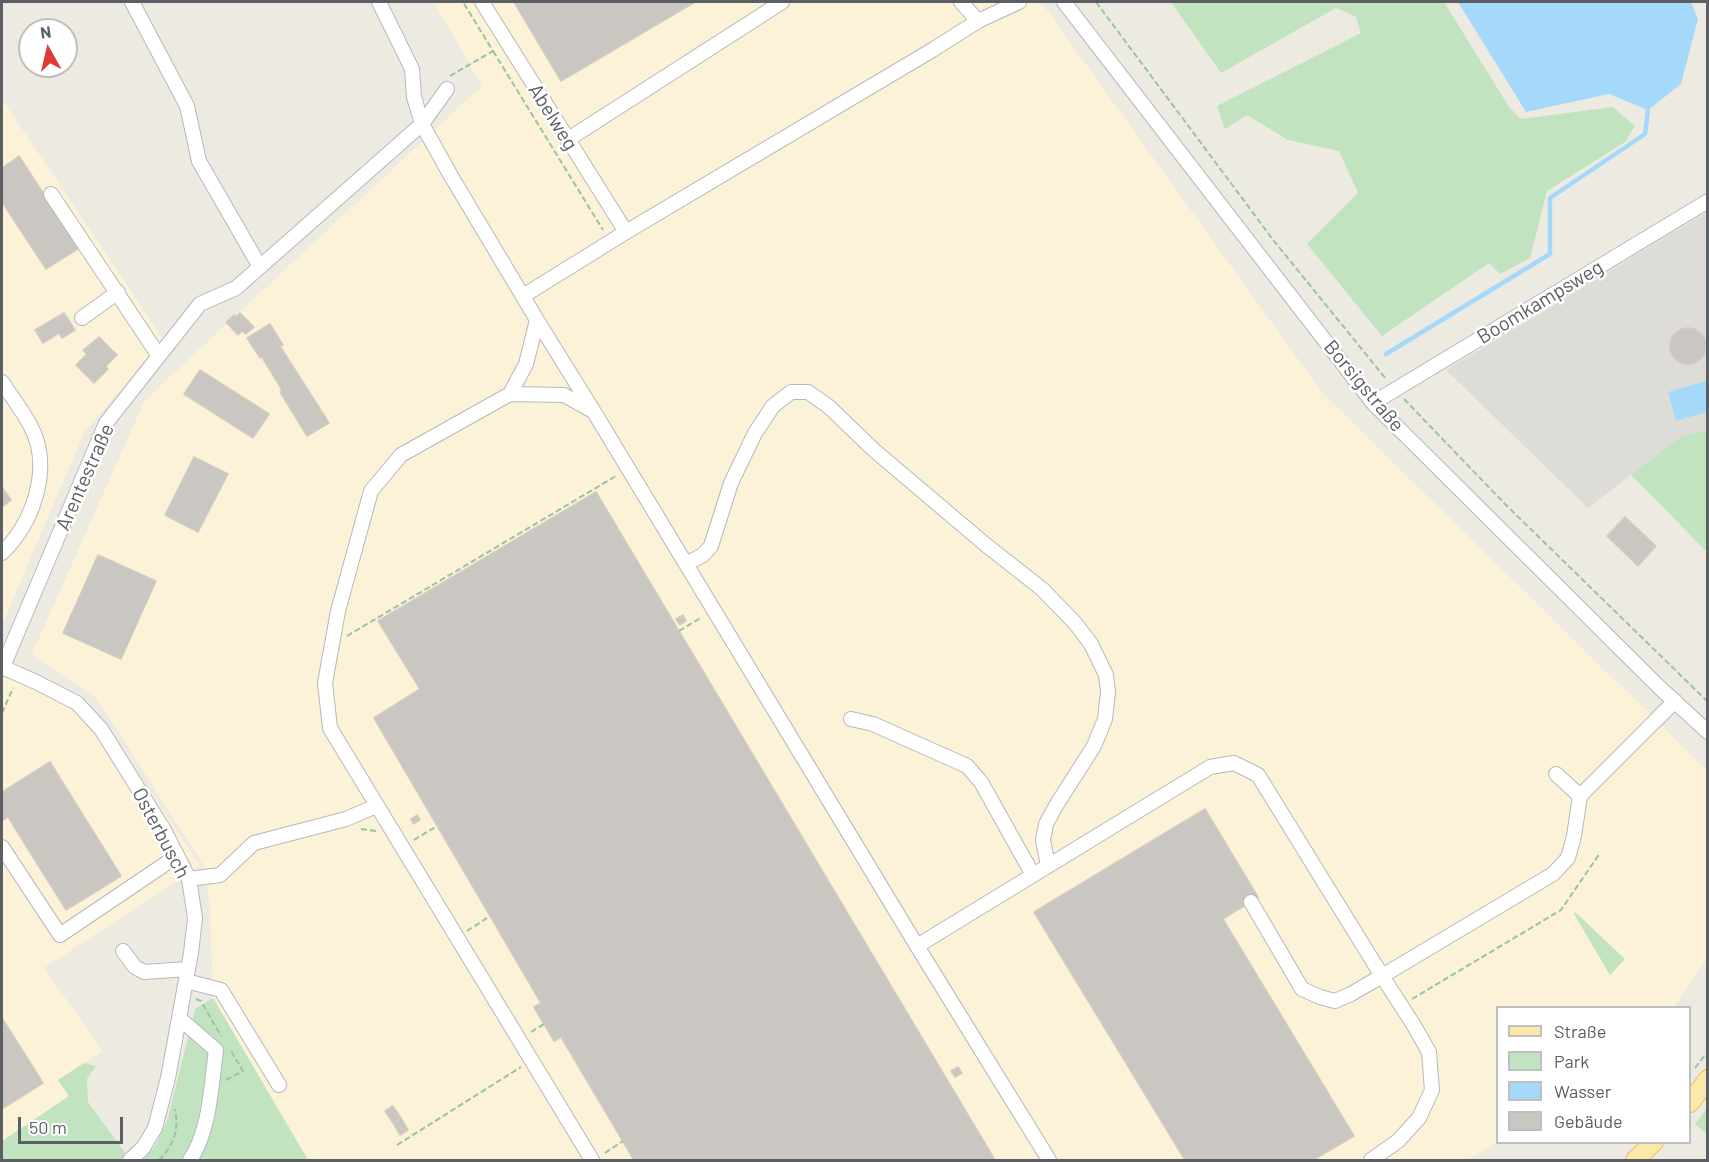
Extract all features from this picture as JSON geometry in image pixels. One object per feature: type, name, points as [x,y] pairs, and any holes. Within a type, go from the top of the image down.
[{"type":"main road","points":[[1691,1098],[1699,1076]]},
{"type":"main road","points":[[1635,1161],[1653,1144]]},
{"type":"street","points":[[132,2],[187,106],[199,161],[260,267],[422,124],[447,89]]},
{"type":"street","points":[[379,2],[412,69],[414,97],[422,124],[537,320],[1049,1161]]},
{"type":"street","name":"Abelweg","points":[[482,2],[626,232]]},
{"type":"street","points":[[567,140],[782,2]]},
{"type":"street","points":[[961,2],[978,21]]},
{"type":"street","points":[[523,296],[978,21],[1019,2]]},
{"type":"street","name":"Borsigstraße","points":[[1064,2],[1373,403],[1707,732]]},
{"type":"street","points":[[51,194],[159,356]]},
{"type":"street","name":"Boomkampsweg","points":[[1373,403],[1707,201]]},
{"type":"street","name":"Arentestraße","points":[[2,668],[5,645],[106,423],[201,304],[236,288],[260,267]]},
{"type":"street","points":[[82,318],[117,292]]},
{"type":"street","points":[[510,394],[526,364],[537,320]]},
{"type":"street","points":[[2,382],[31,426],[41,456],[37,491],[23,527],[2,554]]},
{"type":"street","points":[[686,564],[703,555],[711,546],[731,483],[755,433],[773,406],[791,392],[808,392],[828,406],[875,451],[1042,589],[1075,622],[1091,644],[1106,675],[1108,692],[1105,719],[1094,746],[1046,824],[1044,840],[1048,866]]},
{"type":"street","points":[[594,412],[564,395],[510,394],[401,455],[371,491],[338,611],[325,683],[330,728],[531,1060],[597,1157]]},
{"type":"street","name":"Osterbusch","points":[[2,668],[77,703],[101,729],[164,830],[189,879],[195,918],[168,1078],[155,1128],[130,1161]]},
{"type":"street","points":[[1251,902],[1302,988],[1320,997],[1335,1000],[1351,994],[1553,874],[1568,858],[1580,796],[1675,701]]},
{"type":"street","points":[[851,719],[873,724],[967,766],[981,782],[1033,875]]},
{"type":"street","points":[[917,946],[1210,766],[1233,763],[1258,775],[1429,1052],[1432,1090],[1419,1118],[1398,1141],[1371,1161]]},
{"type":"street","points":[[1556,774],[1580,796]]},
{"type":"street","points":[[189,879],[220,875],[254,843],[346,819],[376,806]]},
{"type":"street","points":[[2,847],[60,935],[177,856]]},
{"type":"street","points":[[123,951],[135,968],[144,972],[187,975],[221,990],[279,1085]]},
{"type":"street","points":[[179,1018],[216,1050],[206,1118],[199,1147],[190,1161]]},
{"type":"path","points":[[464,2],[610,242]]},
{"type":"path","name":"Borsigstraße","points":[[1096,2],[1274,241],[1395,389],[1505,504],[1707,702]]},
{"type":"path","points":[[447,89],[450,75],[493,51]]},
{"type":"path","points":[[332,645],[628,469]]},
{"type":"path","points":[[679,631],[714,610]]},
{"type":"path","points":[[2,713],[19,675]]},
{"type":"path","points":[[402,847],[437,826]]},
{"type":"path","points":[[1401,1006],[1561,910],[1600,853]]},
{"type":"path","points":[[456,937],[490,916]]},
{"type":"path","points":[[1699,1076],[1707,1051]]},
{"type":"path","points":[[397,1145],[531,1060]]},
{"type":"path","points":[[597,1157],[622,1141]]},
{"type":"shaded area","points":[[434,2],[1041,2],[1323,394],[1707,770],[1707,958],[1675,1006],[1496,1006],[1496,1142],[1468,1160],[308,1160],[213,998],[210,904],[204,866],[96,697],[32,654],[145,400],[482,86]]},
{"type":"shaded area","points":[[2,99],[163,339],[84,433],[2,625]]},
{"type":"shaded area","points":[[1707,212],[1707,429],[1680,437],[1588,508],[1446,370]]},
{"type":"shaded area","points":[[2,658],[90,703],[200,865],[44,968],[103,1051],[59,1080],[70,1096],[2,1141]]},
{"type":"green space","points":[[1171,2],[1444,2],[1509,107],[1521,119],[1613,107],[1635,126],[1625,142],[1547,191],[1530,258],[1500,274],[1489,263],[1382,336],[1307,244],[1358,193],[1339,151],[1288,140],[1247,115],[1225,129],[1217,106],[1361,33],[1356,17],[1336,8],[1221,73]]},
{"type":"green space","points":[[1708,429],[1707,552],[1631,475],[1680,437]]},
{"type":"green space","points":[[1575,912],[1625,959],[1610,975],[1574,914]]},
{"type":"green space","points":[[213,998],[308,1160],[143,1160],[156,1145],[168,1118],[195,1009]]},
{"type":"green space","points":[[84,1063],[96,1066],[87,1079],[88,1102],[126,1154],[119,1160],[2,1160],[2,1141],[69,1096],[58,1080]]},
{"type":"green space","points":[[1707,1108],[1707,1134],[1695,1124]]},
{"type":"water","points":[[1458,2],[1691,2],[1698,19],[1681,84],[1648,110],[1609,94],[1526,112]]},
{"type":"water","points":[[1707,381],[1707,412],[1676,421],[1668,392]]},
{"type":"building","points":[[514,2],[695,2],[561,81]]},
{"type":"building","points":[[19,156],[79,248],[46,269],[2,202],[2,168]]},
{"type":"building","points":[[64,313],[75,330],[62,338],[59,333],[43,343],[35,330]]},
{"type":"building","points":[[240,313],[254,327],[246,334],[242,331],[238,335],[226,322]]},
{"type":"building","points":[[270,324],[283,345],[280,346],[329,423],[307,436],[262,357],[260,358],[247,338]]},
{"type":"building","points":[[1688,328],[1700,334],[1706,346],[1700,358],[1688,364],[1676,358],[1670,346],[1676,334]]},
{"type":"building","points":[[99,337],[117,355],[106,366],[108,369],[94,383],[76,365],[87,354],[83,350]]},
{"type":"building","points":[[200,370],[269,414],[253,438],[184,394]]},
{"type":"building","points":[[194,457],[228,474],[198,532],[165,515]]},
{"type":"building","points":[[2,487],[11,500],[2,507]]},
{"type":"building","points":[[596,492],[995,1160],[634,1160],[561,1037],[554,1041],[534,1007],[541,1003],[374,718],[420,689],[378,621]]},
{"type":"building","points":[[1625,517],[1656,546],[1638,566],[1607,536]]},
{"type":"building","points":[[98,555],[156,581],[121,659],[63,633]]},
{"type":"building","points":[[683,615],[686,621],[680,625],[676,619]]},
{"type":"building","points":[[50,762],[121,876],[66,910],[8,817],[2,821],[2,792]]},
{"type":"building","points":[[1205,809],[1258,897],[1223,919],[1354,1136],[1313,1160],[1185,1160],[1034,912]]},
{"type":"building","points":[[417,815],[420,820],[413,824],[411,819]]},
{"type":"building","points":[[2,1018],[43,1083],[2,1109]]},
{"type":"building","points":[[958,1067],[962,1073],[955,1077],[951,1071]]},
{"type":"building","points":[[393,1106],[401,1118],[393,1123],[385,1111]]},
{"type":"building","points":[[401,1118],[408,1130],[400,1135],[393,1123]]},
{"type":"waterway","points":[[1386,354],[1550,254],[1550,198],[1645,134],[1648,110]]}]
